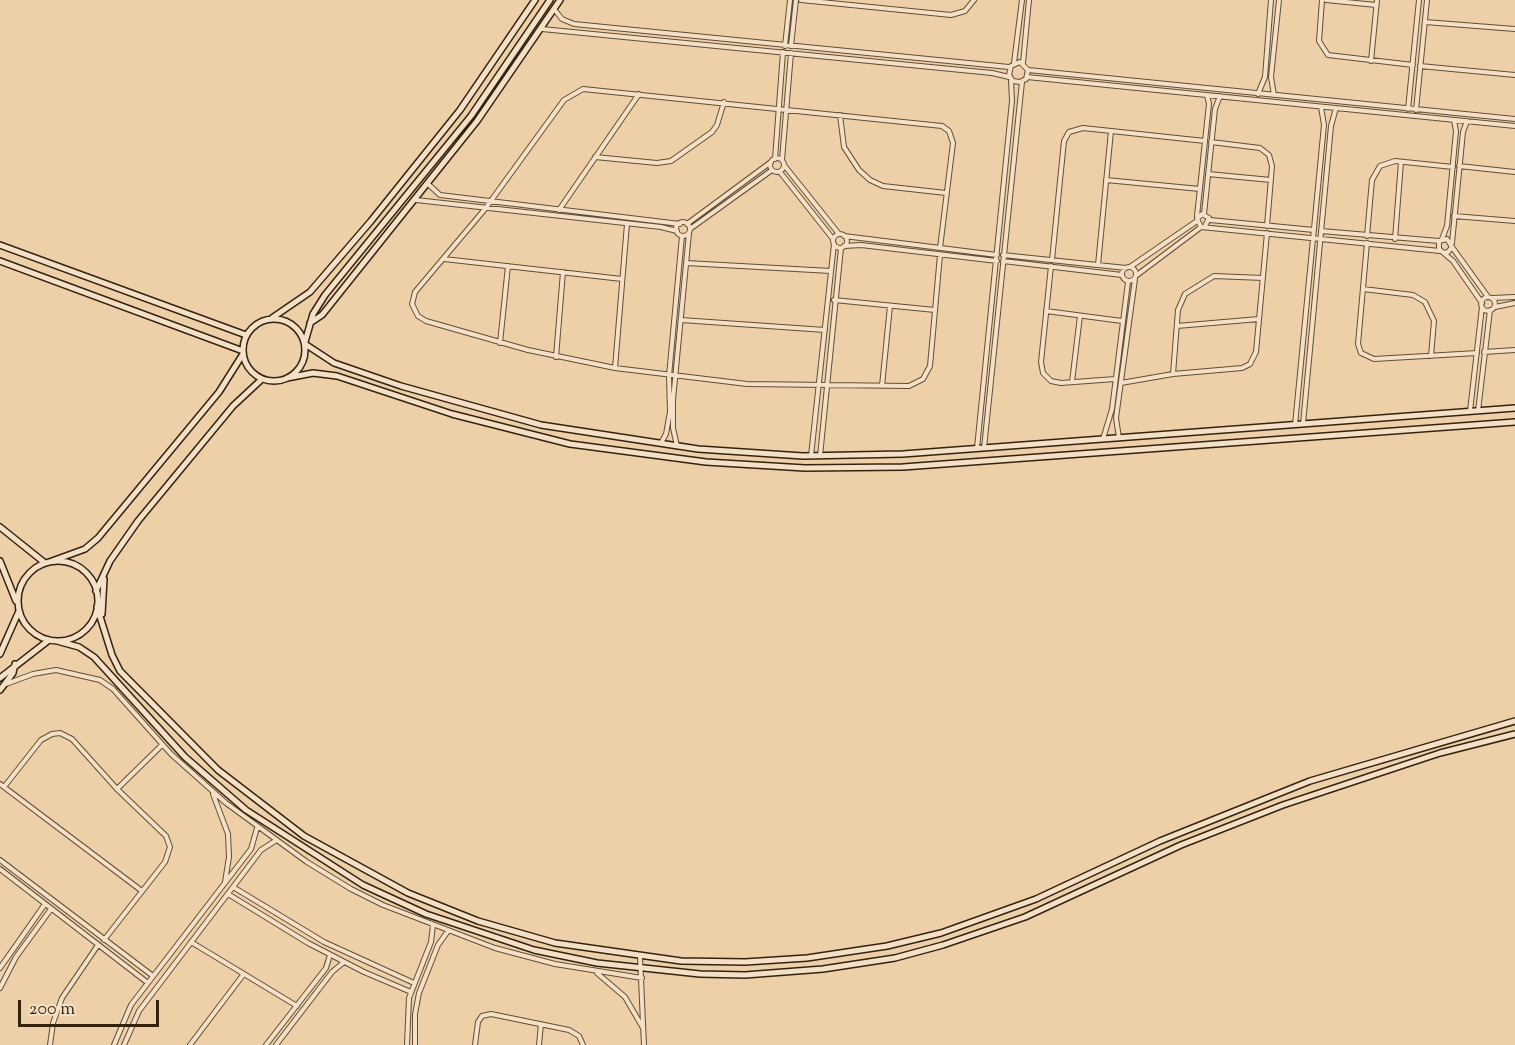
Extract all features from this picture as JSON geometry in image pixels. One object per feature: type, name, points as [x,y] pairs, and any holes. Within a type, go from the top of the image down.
[{"type":"street","points":[[0,654],[19,609],[19,590],[26,576],[45,563],[85,549],[98,538],[219,392],[243,352],[246,335],[257,323],[272,318],[304,298],[316,286],[466,102],[535,0]]},
{"type":"street","points":[[287,378],[297,371],[304,361],[305,343],[310,323],[325,295],[483,100],[550,0]]},
{"type":"street","points":[[310,323],[322,315],[424,190],[490,104],[560,0]]},
{"type":"street","points":[[790,0],[788,46],[790,53],[782,160],[846,241],[842,247],[834,300],[820,456]]},
{"type":"street","points":[[788,46],[796,0]]},
{"type":"street","points":[[801,0],[843,2],[956,15],[969,8],[974,0]]},
{"type":"street","points":[[1014,63],[1022,0]]},
{"type":"street","points":[[984,448],[997,339],[1012,160],[1022,81],[1027,77],[1028,70],[1023,63],[1029,0]]},
{"type":"street","points":[[1258,94],[1264,77],[1271,0]]},
{"type":"street","points":[[1274,95],[1271,77],[1279,0]]},
{"type":"street","points":[[1371,61],[1376,3],[1324,0],[1318,36],[1322,49],[1336,58],[1413,65]]},
{"type":"street","points":[[1408,109],[1419,0]]},
{"type":"street","points":[[1415,116],[1427,0]]},
{"type":"street","points":[[554,9],[559,16],[570,23],[1009,67],[1014,63],[1023,63]]},
{"type":"street","points":[[1269,21],[1277,21]]},
{"type":"street","points":[[1425,22],[1515,29]]},
{"type":"street","points":[[542,28],[783,52],[1022,81]]},
{"type":"street","points":[[719,39],[719,45]]},
{"type":"street","points":[[772,170],[783,52]]},
{"type":"street","points":[[862,61],[863,54]]},
{"type":"street","points":[[1420,66],[1515,75]]},
{"type":"street","points":[[976,449],[1012,97],[1009,67]]},
{"type":"street","points":[[1028,70],[1515,119]]},
{"type":"street","points":[[1027,77],[1515,126]]},
{"type":"street","points":[[1143,82],[1143,88]]},
{"type":"street","points":[[591,88],[724,102],[938,125],[946,128],[951,135],[952,143],[938,248],[930,366],[926,376],[914,385],[819,387],[747,384],[675,377],[556,357],[426,321],[415,312],[412,304],[415,292],[491,201],[564,100],[572,93],[591,88]]},
{"type":"street","points":[[559,210],[639,94]]},
{"type":"street","points":[[1207,95],[1209,104],[1197,219],[1203,226],[1442,252],[1452,245]]},
{"type":"street","points":[[1122,275],[1128,267],[1204,214],[1215,105],[1220,96]]},
{"type":"street","points":[[1295,425],[1324,125],[1318,99]]},
{"type":"street","points":[[595,157],[657,163],[671,161],[712,132],[724,102]]},
{"type":"street","points":[[1303,424],[1330,126],[1336,108]]},
{"type":"street","points":[[840,115],[844,147],[859,170],[870,180],[883,186],[946,193]]},
{"type":"street","points":[[1454,120],[1456,131],[1453,167],[1447,226],[1441,240],[1442,252],[1482,305],[1492,308],[1515,303]]},
{"type":"street","points":[[1452,245],[1459,166],[1467,121]]},
{"type":"street","points":[[1052,260],[1066,136],[1078,128],[1205,141]]},
{"type":"street","points":[[1098,264],[1111,131]]},
{"type":"street","points":[[1211,142],[1254,147],[1265,151],[1272,160],[1267,226]]},
{"type":"street","points":[[428,184],[440,195],[687,224],[773,160],[782,160]]},
{"type":"street","points":[[1006,160],[1012,160]]},
{"type":"street","points":[[1367,236],[1374,174],[1385,163],[1401,161],[1453,167]]},
{"type":"street","points":[[1395,239],[1401,161]]},
{"type":"street","points":[[780,172],[784,165]]},
{"type":"street","points":[[1459,166],[1515,172]]},
{"type":"street","points":[[682,236],[740,191],[772,170],[780,172],[833,242],[842,247],[861,245],[997,261]]},
{"type":"street","points":[[1208,174],[1271,180]]},
{"type":"street","points":[[1107,180],[1200,189]]},
{"type":"street","points":[[1318,182],[1325,183]]},
{"type":"street","points":[[416,184],[424,190]]},
{"type":"street","points":[[737,186],[740,191]]},
{"type":"street","points":[[416,200],[627,224],[677,231],[682,236]]},
{"type":"street","points":[[1204,214],[1210,220],[1314,230]]},
{"type":"street","points":[[1454,216],[1515,221]]},
{"type":"street","points":[[1103,439],[1111,415],[1128,282],[1210,220]]},
{"type":"street","points":[[615,368],[627,224]]},
{"type":"street","points":[[677,231],[680,224]]},
{"type":"street","points":[[677,447],[673,428],[675,377],[690,231],[687,224]]},
{"type":"street","points":[[1321,231],[1395,239],[1449,239],[1489,297],[1492,308],[1484,352],[1478,411]]},
{"type":"street","points":[[1120,383],[1173,374],[1246,367],[1255,357],[1267,233]]},
{"type":"street","points":[[811,456],[833,242],[842,235],[997,255]]},
{"type":"street","points":[[660,444],[666,434],[670,412],[669,376],[682,236]]},
{"type":"street","points":[[1367,243],[1358,344],[1361,353],[1374,359],[1477,353]]},
{"type":"street","points":[[0,245],[246,335]]},
{"type":"street","points":[[1004,255],[1128,267],[1136,277],[1116,418],[1120,438]]},
{"type":"street","points":[[444,259],[622,279]]},
{"type":"street","points":[[0,261],[243,352],[249,369],[262,379],[275,381],[305,374],[337,376],[536,437],[610,451],[706,462],[827,469],[903,467],[1515,422]]},
{"type":"street","points":[[1003,261],[1122,275],[1128,282]]},
{"type":"street","points":[[686,263],[831,271]]},
{"type":"street","points":[[1083,263],[1083,269]]},
{"type":"street","points":[[500,343],[508,266]]},
{"type":"street","points":[[1051,266],[1041,368],[1051,381],[1115,380]]},
{"type":"street","points":[[556,357],[563,272]]},
{"type":"street","points":[[1173,374],[1178,310],[1183,297],[1203,281],[1219,275],[1263,278]]},
{"type":"street","points":[[1363,289],[1413,295],[1425,302],[1434,321],[1431,356]]},
{"type":"street","points":[[1470,411],[1482,305],[1489,297],[1515,297]]},
{"type":"street","points":[[834,300],[935,310]]},
{"type":"street","points":[[882,386],[890,306]]},
{"type":"street","points":[[1046,311],[1122,321]]},
{"type":"street","points":[[1306,311],[1314,311]]},
{"type":"street","points":[[1072,382],[1080,316]]},
{"type":"street","points":[[194,333],[199,318]]},
{"type":"street","points":[[272,318],[290,323],[300,331],[305,343],[341,365],[388,382],[507,416],[611,437],[677,447],[811,456],[976,449],[1515,408]]},
{"type":"street","points":[[1176,326],[1259,319]]},
{"type":"street","points":[[681,320],[825,330]]},
{"type":"street","points":[[989,338],[997,339]]},
{"type":"street","points":[[1119,343],[1126,343]]},
{"type":"street","points":[[1484,352],[1515,350]]},
{"type":"street","points":[[1302,353],[1310,354]]},
{"type":"street","points":[[337,376],[341,365]]},
{"type":"street","points":[[96,591],[106,569],[138,521],[222,418],[243,395],[262,379]]},
{"type":"street","points":[[385,392],[388,382]]},
{"type":"street","points":[[610,451],[614,444],[611,437]]},
{"type":"street","points":[[1093,440],[1091,447],[1095,453]]},
{"type":"street","points":[[635,454],[633,448],[637,441]]},
{"type":"street","points":[[1067,442],[1070,448],[1069,454]]},
{"type":"street","points":[[0,527],[45,563]]},
{"type":"street","points":[[0,561],[30,630],[49,640],[90,653],[185,757],[246,810],[297,845],[363,885],[426,914],[512,944],[597,963],[641,970],[681,973],[782,973],[861,964],[918,953],[1026,916],[1181,845],[1283,805],[1429,756],[1515,734]]},
{"type":"street","points":[[52,561],[66,562],[80,568],[90,578],[96,591],[97,607],[111,655],[120,672],[191,746],[250,797],[304,836],[408,893],[478,921],[555,943],[640,957],[681,961],[745,962],[807,958],[887,946],[941,933],[1036,899],[1170,837],[1310,781],[1515,721]]},
{"type":"street","points":[[102,622],[106,569]]},
{"type":"street","points":[[57,641],[81,634],[92,622],[97,607]]},
{"type":"street","points":[[0,678],[15,664],[49,640]]},
{"type":"street","points":[[0,690],[5,685],[15,664]]},
{"type":"street","points":[[0,666],[6,672]]},
{"type":"street","points":[[5,685],[40,672],[56,670],[91,677],[113,689],[162,745],[211,791],[276,841],[351,889],[448,931],[519,955],[594,971],[642,978]]},
{"type":"street","points":[[113,689],[119,684]]},
{"type":"street","points":[[130,698],[139,691]]},
{"type":"street","points":[[104,940],[165,862],[169,844],[164,833],[117,789],[72,740],[60,733],[41,740],[2,785],[142,891]]},
{"type":"street","points":[[117,789],[162,745]]},
{"type":"street","points":[[211,791],[228,834],[229,857],[225,884]]},
{"type":"street","points":[[114,1045],[126,1012],[225,884],[253,844],[257,827]]},
{"type":"street","points":[[124,1045],[139,1011],[261,850],[276,841]]},
{"type":"street","points":[[253,844],[259,846],[261,850]]},
{"type":"street","points":[[0,860],[153,976]]},
{"type":"street","points":[[0,869],[148,983]]},
{"type":"street","points":[[11,878],[15,872]]},
{"type":"street","points":[[233,887],[318,939],[368,964],[414,983]]},
{"type":"street","points":[[228,894],[330,954],[411,992]]},
{"type":"street","points":[[0,968],[45,904]]},
{"type":"street","points":[[0,988],[1,982],[16,957],[51,909]]},
{"type":"street","points":[[78,929],[83,923]]},
{"type":"street","points":[[407,1045],[407,1012],[411,992],[432,938],[433,925]]},
{"type":"street","points":[[415,1045],[417,1000],[440,941],[448,931]]},
{"type":"street","points":[[432,938],[438,938],[440,941]]},
{"type":"street","points":[[191,942],[297,1006]]},
{"type":"street","points":[[50,1045],[53,1023],[62,998],[98,945]]},
{"type":"street","points":[[266,1045],[328,965],[330,954]]},
{"type":"street","points":[[120,962],[125,955]]},
{"type":"street","points":[[640,957],[644,1045]]},
{"type":"street","points":[[681,961],[681,973]]},
{"type":"street","points":[[276,1045],[335,969],[345,962]]},
{"type":"street","points":[[328,965],[335,969]]},
{"type":"street","points":[[594,971],[625,996],[644,1032]]},
{"type":"street","points":[[190,1045],[243,975]]},
{"type":"street","points":[[475,1045],[477,1024],[485,1015],[573,1032],[583,1045]]},
{"type":"street","points":[[539,1045],[541,1024]]}]
